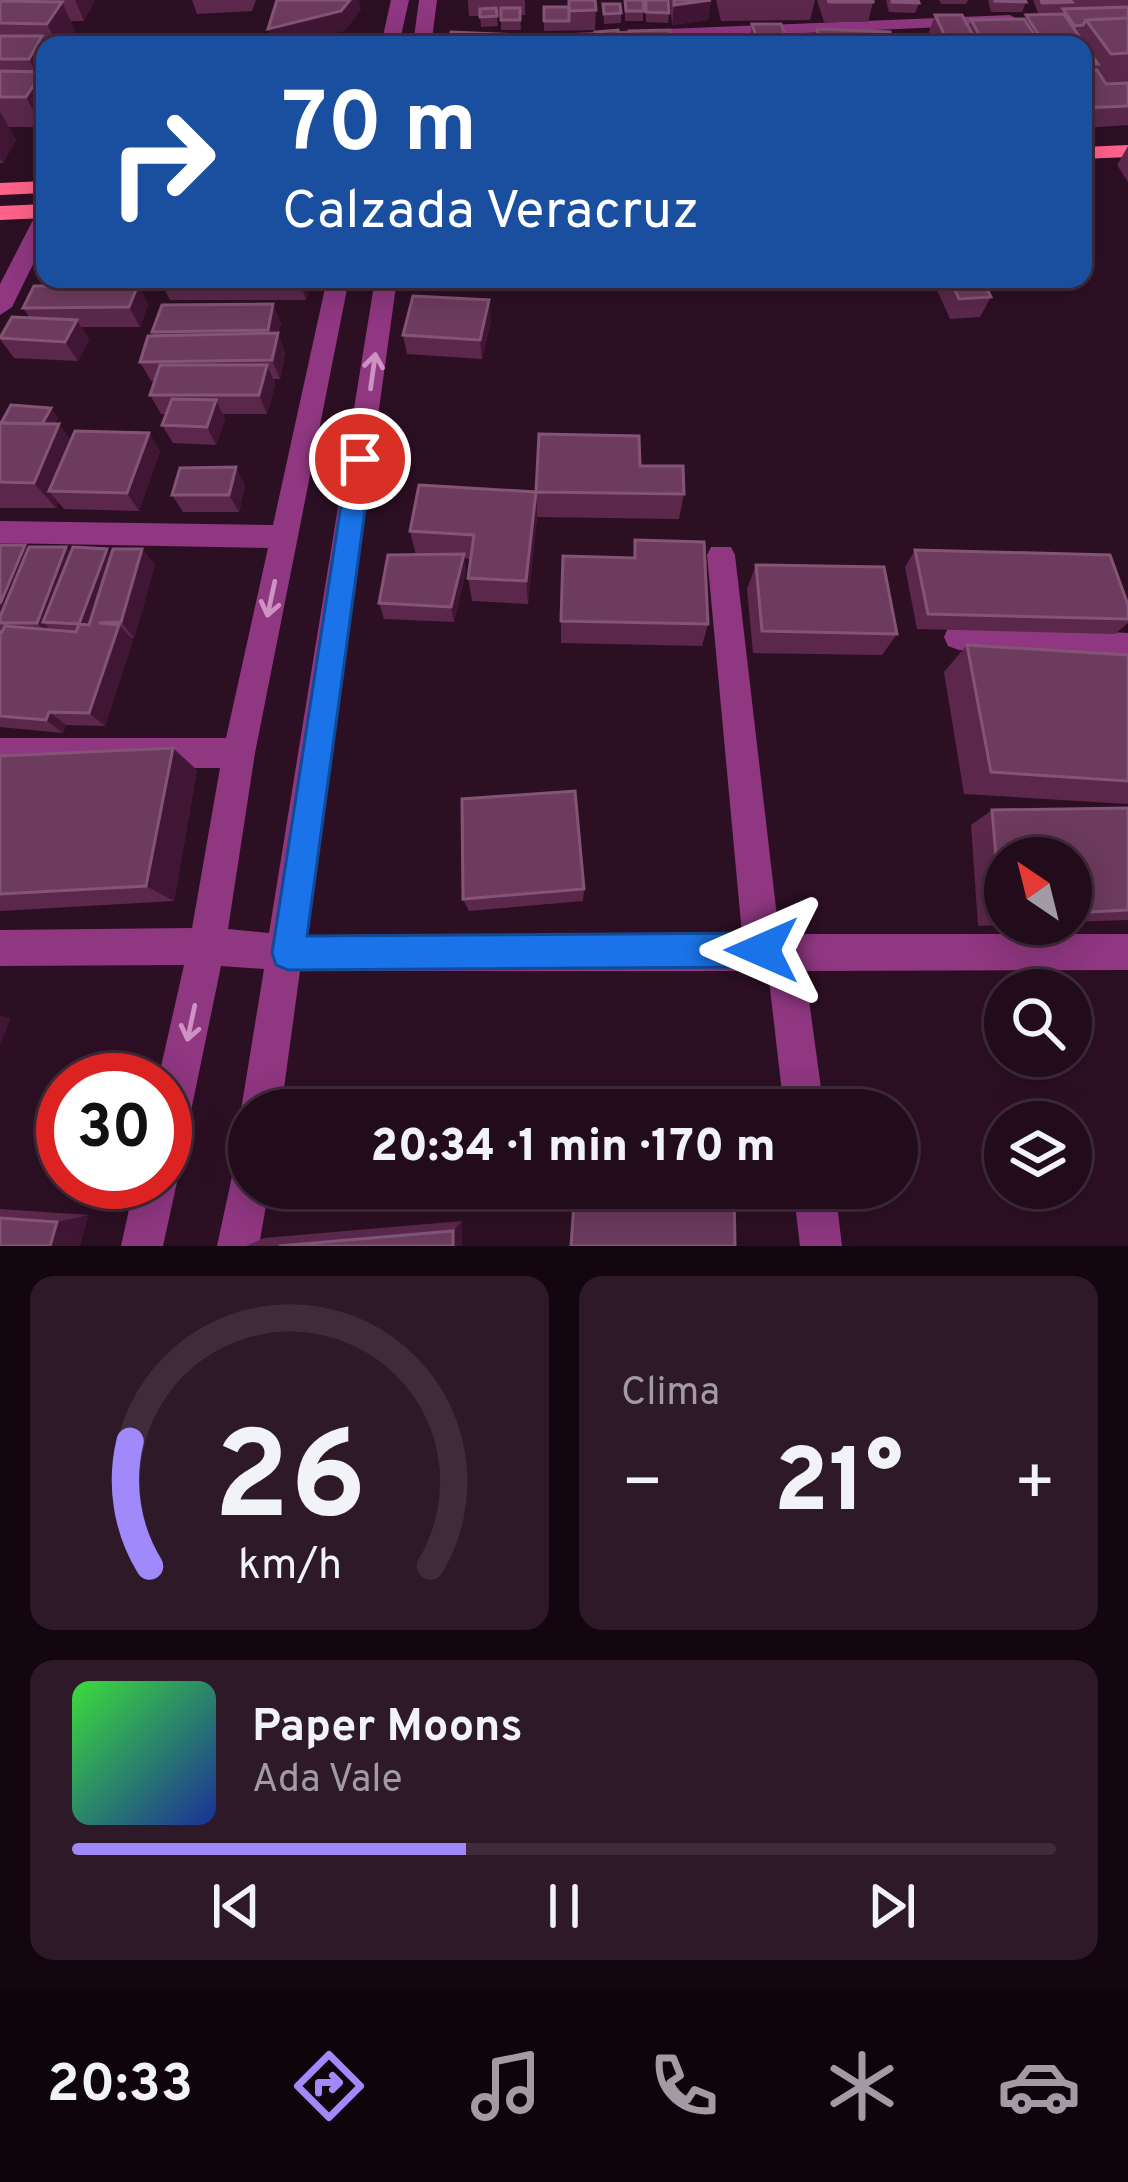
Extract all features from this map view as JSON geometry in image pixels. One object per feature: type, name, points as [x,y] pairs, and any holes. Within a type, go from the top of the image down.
[{"type":"main road","points":[[1092,135],[1128,133]]},
{"type":"main road","points":[[1092,153],[1128,151]]},
{"type":"main road","points":[[0,189],[36,187]]},
{"type":"main road","points":[[0,214],[36,214]]},
{"type":"street","points":[[392,36],[400,0]]},
{"type":"street","points":[[423,36],[428,0]]},
{"type":"street","points":[[634,36],[1034,19]]},
{"type":"street","points":[[0,307],[36,233]]},
{"type":"street","points":[[184,1053],[208,946],[239,753],[336,288]]},
{"type":"street","points":[[265,1089],[385,288]]},
{"type":"street","points":[[0,532],[284,537]]},
{"type":"street","points":[[721,555],[773,950],[800,1089]]},
{"type":"street","points":[[959,637],[1128,646]]},
{"type":"street","points":[[0,753],[239,753]]},
{"type":"street","points":[[0,948],[208,946],[288,953],[1128,952]]},
{"type":"street","points":[[142,1246],[150,1209]]},
{"type":"street","points":[[238,1246],[244,1209]]},
{"type":"street","points":[[817,1209],[821,1246]]},
{"type":"building","points":[[277,0],[350,0],[341,11],[268,29]]},
{"type":"building","points":[[569,0],[595,0],[596,10],[569,11]]},
{"type":"building","points":[[625,0],[643,0],[644,11],[626,11]]},
{"type":"building","points":[[646,0],[668,0],[669,13],[646,12]]},
{"type":"building","points":[[674,0],[711,0],[674,5]]},
{"type":"building","points":[[0,1],[62,2],[47,24],[0,23]]},
{"type":"building","points":[[603,4],[620,4],[621,13],[604,14]]},
{"type":"building","points":[[544,7],[569,7],[569,21],[544,21]]},
{"type":"building","points":[[1128,7],[1128,18],[1086,20],[1075,26],[1063,9]]},
{"type":"building","points":[[496,8],[497,16],[480,17],[480,9]]},
{"type":"building","points":[[501,8],[520,8],[520,20],[501,20]]},
{"type":"building","points":[[1064,14],[1079,36],[1039,36],[1026,15]]},
{"type":"building","points":[[935,15],[962,15],[973,36],[945,36]]},
{"type":"building","points":[[1128,18],[1128,53],[1111,54],[1086,20]]},
{"type":"building","points":[[1024,19],[1035,36],[980,36],[971,20]]},
{"type":"building","points":[[752,24],[781,24],[786,36],[756,36]]},
{"type":"building","points":[[817,29],[890,32],[891,36],[818,36]]},
{"type":"building","points":[[618,30],[620,36],[596,36],[595,32]]},
{"type":"building","points":[[670,30],[671,36],[630,36],[629,31]]},
{"type":"building","points":[[451,32],[541,36],[450,36]]},
{"type":"building","points":[[0,36],[36,36],[29,59],[0,59]]},
{"type":"building","points":[[1092,70],[1097,70],[1106,84],[1128,83],[1128,106],[1092,108]]},
{"type":"building","points":[[0,71],[36,72],[26,97],[0,97]]},
{"type":"building","points":[[34,286],[137,288],[129,307],[23,308]]},
{"type":"building","points":[[954,288],[986,288],[991,297],[959,299]]},
{"type":"building","points":[[413,296],[489,300],[480,340],[403,335]]},
{"type":"building","points":[[273,304],[268,330],[152,332],[162,305]]},
{"type":"building","points":[[12,317],[77,320],[65,342],[0,338]]},
{"type":"building","points":[[278,333],[272,360],[140,362],[148,336]]},
{"type":"building","points":[[160,365],[267,365],[259,395],[150,395]]},
{"type":"building","points":[[172,399],[216,400],[207,427],[162,425]]},
{"type":"building","points":[[11,405],[51,408],[42,424],[1,423]]},
{"type":"building","points":[[0,423],[59,424],[34,483],[0,482]]},
{"type":"building","points":[[75,431],[149,433],[127,493],[49,491]]},
{"type":"building","points":[[539,434],[639,436],[640,466],[683,466],[684,494],[536,492]]},
{"type":"building","points":[[236,467],[229,495],[172,495],[180,468]]},
{"type":"building","points":[[419,485],[536,492],[526,581],[468,578],[474,535],[410,531]]},
{"type":"building","points":[[635,540],[704,542],[708,624],[561,621],[563,556],[635,558]]},
{"type":"building","points":[[0,545],[25,545],[0,604]]},
{"type":"building","points":[[29,547],[66,547],[37,623],[0,623],[0,617]]},
{"type":"building","points":[[73,547],[107,549],[79,624],[43,622]]},
{"type":"building","points":[[113,549],[142,549],[121,622],[99,623],[119,625],[89,713],[49,712],[46,720],[0,716],[0,632],[5,626],[76,632],[79,624],[89,625]]},
{"type":"building","points":[[915,550],[1110,555],[1128,605],[1128,619],[928,614]]},
{"type":"building","points":[[464,554],[451,607],[379,603],[388,555]]},
{"type":"building","points":[[756,565],[884,567],[897,634],[762,631]]},
{"type":"building","points":[[967,645],[1128,655],[1128,781],[991,772]]},
{"type":"building","points":[[173,748],[146,886],[0,894],[0,756]]},
{"type":"building","points":[[575,791],[584,889],[463,899],[462,799]]},
{"type":"building","points":[[1128,808],[1128,910],[1092,912],[1092,837],[994,837],[992,810]]},
{"type":"building","points":[[574,1209],[734,1209],[735,1246],[571,1246]]},
{"type":"building","points":[[0,1218],[57,1222],[50,1246],[0,1246]]},
{"type":"building","points":[[453,1231],[453,1246],[279,1246]]},
{"type":"route","points":[[360,459],[288,953],[762,950]]}]
